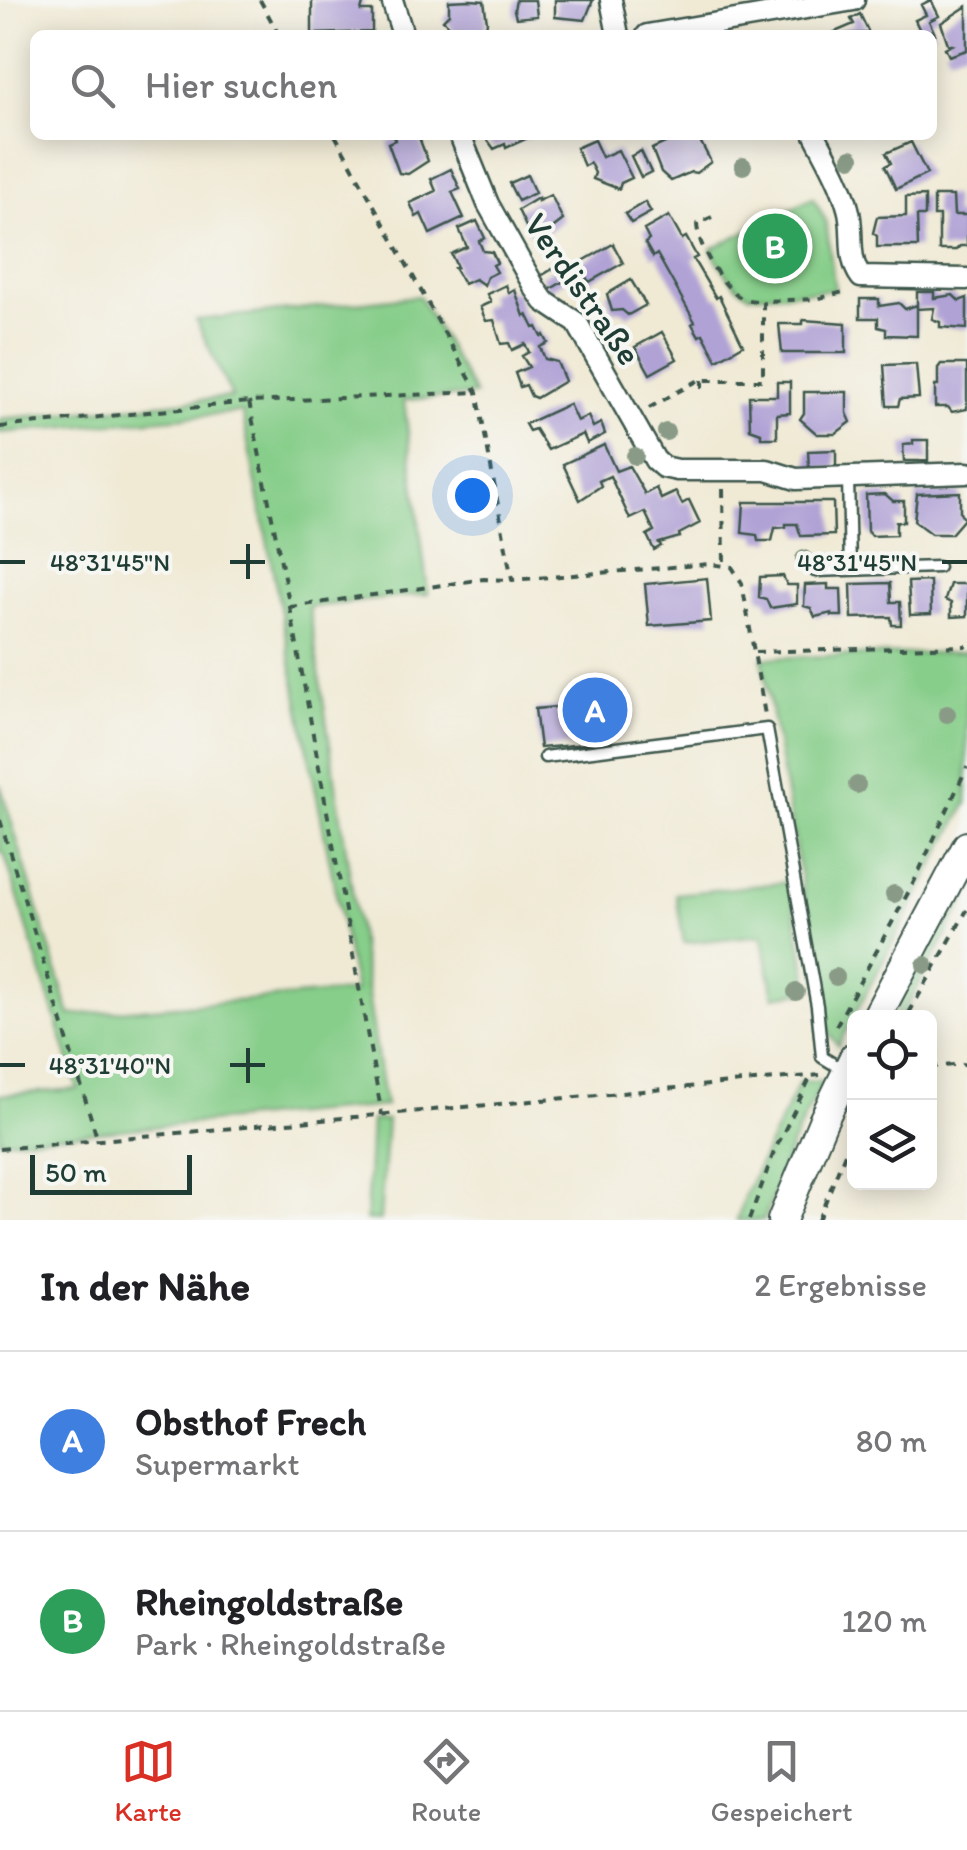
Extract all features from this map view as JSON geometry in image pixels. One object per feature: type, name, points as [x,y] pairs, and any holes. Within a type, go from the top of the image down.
[{"type":"street","points":[[392,0],[401,30]]},
{"type":"street","points":[[612,0],[617,30]]},
{"type":"street","points":[[676,30],[854,0]]},
{"type":"street","name":"Verdistraße","points":[[462,140],[481,190],[534,288],[577,324],[655,460],[664,467],[767,470],[796,479],[967,473]]},
{"type":"street","points":[[817,140],[845,198],[850,215],[852,260],[861,277],[967,279]]},
{"type":"street","points":[[880,1010],[967,846]]},
{"type":"street","points":[[782,1220],[847,1072]]},
{"type":"lane","points":[[848,478],[850,570]]},
{"type":"lane","points":[[814,570],[938,566]]},
{"type":"lane","points":[[545,757],[767,729],[817,1006],[822,1056],[847,1063]]},
{"type":"path","points":[[260,0],[277,30]]},
{"type":"path","points":[[338,140],[477,392],[512,580]]},
{"type":"path","points":[[712,217],[697,224],[698,237],[717,271],[738,296],[762,301],[831,297],[844,293],[861,277]]},
{"type":"path","points":[[631,419],[702,380],[762,380],[762,301]]},
{"type":"path","points":[[702,380],[702,395]]},
{"type":"path","points":[[0,427],[249,402],[477,392]]},
{"type":"path","points":[[249,402],[382,1115]]},
{"type":"path","points":[[722,470],[724,564]]},
{"type":"path","points":[[290,607],[484,579],[724,564],[732,567],[742,583],[767,729]]},
{"type":"path","points":[[755,652],[967,646]]},
{"type":"path","points":[[749,1220],[774,1152],[915,880],[967,767]]},
{"type":"path","points":[[0,820],[98,1140]]},
{"type":"path","points":[[911,1010],[967,910]]},
{"type":"path","points":[[937,1066],[967,1064]]},
{"type":"path","points":[[0,1149],[811,1076]]},
{"type":"path","points":[[818,1220],[847,1148]]},
{"type":"green space","points":[[813,198],[826,221],[835,290],[749,295],[727,275],[711,249]]},
{"type":"green space","points":[[419,296],[475,395],[404,400],[428,594],[309,607],[385,1106],[0,1141],[0,1095],[78,1089],[4,853],[0,852],[0,784],[70,1015],[355,991],[242,412],[0,433],[0,419],[232,397],[196,320]]},
{"type":"green space","points":[[967,652],[967,803],[857,1010],[847,1010],[847,1029],[838,1046],[828,1032],[762,658]]},
{"type":"green space","points":[[967,877],[967,897],[905,1010],[896,1010]]},
{"type":"green space","points":[[789,882],[810,991],[774,996],[762,935],[684,943],[676,894]]},
{"type":"green space","points":[[800,1081],[822,1082],[790,1148],[764,1220],[737,1220],[745,1194]]},
{"type":"green space","points":[[371,1120],[387,1120],[380,1220],[366,1220]]},
{"type":"building","points":[[312,0],[364,0],[361,11],[372,11],[372,30],[312,30]]},
{"type":"building","points":[[516,0],[535,0],[537,16],[516,18]]},
{"type":"building","points":[[555,0],[593,0],[585,20],[555,17]]},
{"type":"building","points":[[931,0],[939,16],[929,21],[933,30],[920,30],[915,20],[926,15],[921,5]]},
{"type":"building","points":[[449,1],[484,1],[485,30],[452,30],[443,20],[449,14]]},
{"type":"building","points":[[967,6],[967,50],[949,56],[945,48],[952,45],[948,44],[941,23]]},
{"type":"building","points":[[860,14],[868,30],[840,30],[854,24],[851,19]]},
{"type":"building","points":[[420,140],[428,161],[408,174],[399,173],[388,143]]},
{"type":"building","points":[[488,140],[523,140],[506,148],[505,144],[494,149]]},
{"type":"building","points":[[594,140],[602,157],[618,150],[632,178],[621,183],[619,189],[593,179],[595,173],[590,163],[584,166],[576,148]]},
{"type":"building","points":[[671,140],[700,140],[711,162],[696,173],[671,181],[661,172],[652,149]]},
{"type":"building","points":[[911,142],[927,174],[896,189],[885,166],[891,163],[886,153]]},
{"type":"building","points":[[641,151],[651,172],[641,177],[631,156]]},
{"type":"building","points":[[451,169],[460,189],[452,192],[464,218],[430,234],[421,214],[416,217],[410,203],[436,191],[431,179]]},
{"type":"building","points":[[527,175],[535,193],[518,201],[509,183]]},
{"type":"building","points":[[551,195],[563,220],[546,233],[530,235],[518,210]]},
{"type":"building","points":[[925,196],[925,216],[917,216],[918,247],[877,247],[877,236],[873,233],[877,217],[906,216],[906,197]]},
{"type":"building","points":[[934,196],[953,196],[954,215],[967,215],[967,246],[939,250],[939,216],[934,216]]},
{"type":"building","points":[[645,202],[651,212],[631,223],[625,214]]},
{"type":"building","points":[[669,216],[682,239],[686,237],[697,257],[693,259],[716,298],[719,296],[743,345],[717,360],[703,334],[699,336],[692,324],[695,322],[657,254],[653,257],[645,243],[649,240],[644,230]]},
{"type":"building","points":[[477,221],[485,238],[479,241],[483,251],[492,252],[497,263],[493,265],[497,272],[487,277],[484,285],[475,279],[464,284],[451,254],[467,247],[459,229]]},
{"type":"building","points":[[613,244],[623,263],[589,282],[578,264]]},
{"type":"building","points":[[556,267],[564,281],[549,290],[541,276]]},
{"type":"building","points":[[631,280],[646,305],[628,315],[622,310],[612,311],[607,294]]},
{"type":"building","points":[[506,285],[509,293],[515,290],[524,316],[527,314],[534,328],[544,335],[548,343],[540,347],[545,359],[557,362],[565,381],[536,398],[526,385],[520,387],[515,373],[529,367],[522,356],[529,352],[525,344],[512,350],[509,343],[501,344],[494,320],[486,321],[480,307],[491,302],[487,294]]},
{"type":"building","points":[[917,292],[934,292],[934,298],[953,295],[959,301],[967,298],[967,329],[940,327],[940,322],[932,319],[934,308],[917,309]]},
{"type":"building","points":[[860,299],[879,299],[879,306],[899,303],[905,309],[917,305],[917,336],[886,335],[886,329],[878,327],[878,318],[860,318]]},
{"type":"building","points":[[803,320],[846,323],[846,353],[782,353],[779,324],[803,324]]},
{"type":"building","points":[[662,332],[677,359],[650,374],[635,347]]},
{"type":"building","points":[[916,364],[919,398],[900,399],[898,406],[887,406],[884,365]]},
{"type":"building","points":[[941,364],[967,364],[967,409],[952,412],[948,407],[935,407]]},
{"type":"building","points":[[777,382],[790,382],[790,413],[777,414],[777,438],[761,438],[761,433],[750,429],[749,396],[777,396]]},
{"type":"building","points":[[804,392],[847,392],[851,422],[835,434],[817,434],[800,419],[804,413]]},
{"type":"building","points":[[569,404],[577,421],[588,416],[593,427],[601,423],[605,434],[587,443],[583,434],[548,450],[535,429],[529,431],[525,424]]},
{"type":"building","points":[[913,440],[928,440],[928,461],[904,461],[903,445],[913,444]]},
{"type":"building","points":[[604,445],[616,471],[629,466],[645,494],[656,488],[661,499],[676,492],[682,504],[689,500],[700,523],[679,534],[680,537],[659,543],[661,546],[654,550],[647,535],[654,531],[645,512],[630,519],[610,476],[580,500],[563,464]]},
{"type":"building","points":[[836,450],[836,468],[809,469],[808,451]]},
{"type":"building","points":[[960,492],[964,519],[951,534],[931,534],[914,521],[917,494]]},
{"type":"building","points":[[885,494],[893,501],[904,501],[904,522],[896,522],[896,535],[871,536],[867,531],[866,495]]},
{"type":"building","points":[[744,502],[833,502],[834,535],[801,536],[797,524],[786,524],[775,528],[772,541],[758,541],[757,535],[742,533]]},
{"type":"building","points":[[783,576],[787,585],[797,585],[797,604],[770,608],[766,599],[759,597],[760,577]]},
{"type":"building","points":[[707,578],[711,621],[649,626],[645,584]]},
{"type":"building","points":[[930,581],[931,614],[910,615],[908,582]]},
{"type":"building","points":[[890,583],[891,602],[900,602],[901,625],[892,625],[891,617],[852,618],[851,584]]},
{"type":"building","points":[[828,584],[828,589],[841,589],[842,616],[832,613],[815,617],[811,608],[804,606],[805,585]]},
{"type":"building","points":[[950,584],[967,584],[967,616],[951,617],[951,603],[945,600]]},
{"type":"building","points":[[623,701],[625,727],[595,730],[596,743],[540,748],[535,709]]},
{"type":"place","name":"Rheingoldstraße","points":[[775,246]]},
{"type":"place","name":"Obsthof Frech","points":[[595,710]]}]
